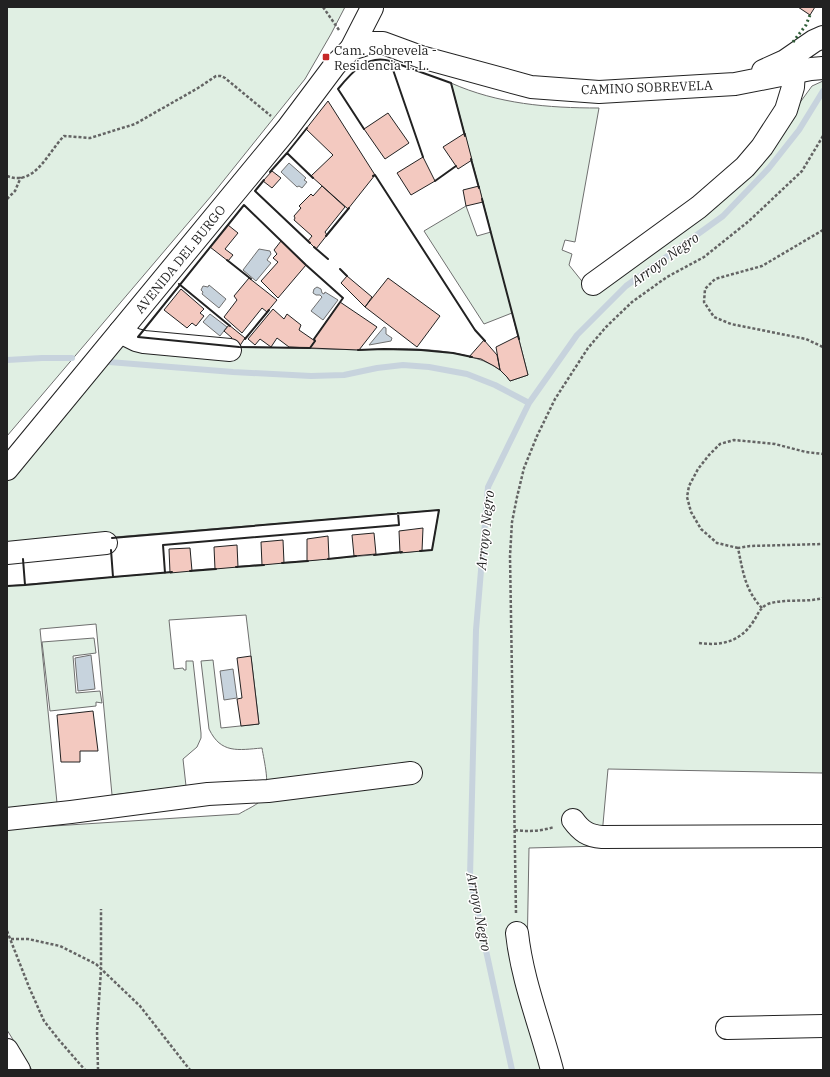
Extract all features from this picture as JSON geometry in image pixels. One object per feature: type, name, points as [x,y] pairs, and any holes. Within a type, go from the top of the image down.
[{"type":"street","points":[[351,49],[372,8]]},
{"type":"street","name":"CAMINO SOBREVELA","points":[[735,84],[785,61],[814,41],[823,37]]},
{"type":"street","name":"CAMINO SOBREVELA","points":[[351,49],[370,43],[383,44],[421,57],[531,87],[599,92],[735,84],[809,69]]},
{"type":"street","name":"AVENIDA DEL BURGO","points":[[7,469],[287,129],[335,65],[351,49]]},
{"type":"street","points":[[593,284],[699,207],[745,167],[762,147],[786,110],[793,87],[809,69]]},
{"type":"street","points":[[120,332],[136,340],[144,342],[230,350]]},
{"type":"street","points":[[7,553],[106,544]]},
{"type":"street","points":[[7,819],[208,794],[268,791],[411,773]]},
{"type":"street","points":[[573,820],[585,833],[602,837],[823,836]]},
{"type":"street","points":[[517,933],[524,974],[552,1070]]},
{"type":"street","points":[[727,1028],[823,1026]]},
{"type":"street","points":[[7,1050],[19,1070]]},
{"type":"path","points":[[7,176],[13,178],[25,177],[35,172],[49,157],[64,136],[90,138],[135,124],[173,103],[216,76],[225,78],[274,118]]},
{"type":"path","points":[[517,933],[515,903],[510,556],[512,522],[516,497],[524,468],[537,436],[555,399],[588,348],[606,327],[632,302],[667,277],[704,257],[749,221],[802,171],[823,136]]},
{"type":"path","points":[[7,199],[15,191],[21,177]]},
{"type":"path","points":[[823,230],[762,266],[715,279],[705,289],[704,302],[714,317],[719,320],[731,324],[806,339],[823,347]]},
{"type":"path","points":[[823,454],[806,452],[775,444],[734,440],[720,444],[698,469],[689,486],[687,497],[690,512],[700,529],[717,543],[738,548],[750,546],[823,544]]},
{"type":"path","points":[[738,548],[747,585],[754,599],[762,608]]},
{"type":"path","points":[[699,643],[713,645],[726,643],[735,639],[753,623],[758,611],[767,605],[777,602],[823,598]]},
{"type":"path","points":[[515,830],[526,832],[546,830],[564,822],[573,820]]},
{"type":"path","points":[[98,1070],[97,1031],[102,970],[101,909]]},
{"type":"path","points":[[7,931],[44,1021],[85,1070]]},
{"type":"path","points":[[11,939],[28,939],[60,946],[96,964],[140,1006],[190,1070]]},
{"type":"green space","points":[[7,7],[345,7],[305,79],[212,195],[7,436]]},
{"type":"green space","points":[[823,81],[823,773],[608,769],[601,846],[529,848],[527,956],[557,1070],[32,1070],[7,1030],[7,829],[239,814],[255,805],[263,798],[267,781],[262,748],[231,749],[225,747],[219,743],[209,729],[201,661],[213,660],[221,728],[259,724],[246,615],[169,620],[174,669],[183,668],[186,670],[186,661],[193,661],[201,733],[201,738],[197,747],[183,759],[186,786],[112,795],[96,624],[40,629],[57,803],[7,811],[7,586],[432,550],[439,510],[7,546],[7,482],[125,343],[362,350],[419,349],[464,355],[484,361],[499,369],[510,381],[528,375],[512,313],[484,324],[424,231],[466,206],[477,236],[491,232],[451,83],[487,96],[505,100],[542,106],[599,108],[575,242],[565,240],[562,250],[572,254],[569,265],[593,295],[796,108],[812,86]]},
{"type":"green space","points":[[94,638],[96,653],[73,656],[76,693],[100,691],[102,703],[96,702],[96,706],[50,711],[42,642]]},
{"type":"shaded area","points":[[289,163],[306,178],[304,180],[307,182],[302,188],[299,186],[297,187],[281,172]]},
{"type":"shaded area","points":[[259,249],[270,251],[271,254],[267,260],[271,263],[256,281],[243,270]]},
{"type":"shaded area","points":[[209,285],[226,299],[219,308],[202,294],[203,292],[201,290],[203,286],[208,287]]},
{"type":"shaded area","points":[[317,287],[321,289],[322,293],[324,294],[325,292],[338,300],[323,320],[311,311],[322,297],[313,293],[314,289]]},
{"type":"shaded area","points":[[210,314],[227,327],[220,336],[203,322]]},
{"type":"shaded area","points":[[384,327],[386,328],[386,334],[392,338],[391,341],[369,345]]},
{"type":"shaded area","points":[[91,655],[95,689],[78,691],[75,658]]},
{"type":"shaded area","points":[[233,669],[237,698],[224,700],[220,671]]},
{"type":"building","points":[[798,7],[815,7],[810,15]]},
{"type":"building","points":[[328,101],[375,175],[348,209],[311,176],[333,155],[306,129]]},
{"type":"building","points":[[388,113],[409,143],[385,159],[364,129]]},
{"type":"building","points":[[465,133],[472,160],[458,169],[443,147]]},
{"type":"building","points":[[423,157],[435,181],[411,195],[397,173]]},
{"type":"building","points":[[272,171],[281,178],[272,188],[263,181]]},
{"type":"building","points":[[322,186],[345,207],[325,232],[327,235],[316,249],[308,241],[312,236],[294,220],[294,216],[301,208],[299,206],[311,194],[313,196]]},
{"type":"building","points":[[479,186],[483,202],[466,206],[463,190]]},
{"type":"building","points":[[228,225],[238,233],[225,249],[233,255],[228,261],[210,247]]},
{"type":"building","points":[[281,241],[306,265],[278,298],[261,281],[278,262],[273,258],[277,254],[274,250]]},
{"type":"building","points":[[347,276],[372,297],[365,307],[341,283]]},
{"type":"building","points":[[249,278],[277,300],[267,312],[262,308],[242,333],[224,317],[237,300],[234,296]]},
{"type":"building","points":[[388,278],[440,316],[417,347],[365,307]]},
{"type":"building","points":[[181,289],[204,309],[200,313],[204,316],[196,326],[192,323],[187,328],[164,310]]},
{"type":"building","points":[[340,302],[377,327],[359,350],[310,348],[315,341],[314,339]]},
{"type":"building","points":[[273,309],[284,319],[287,314],[301,325],[299,330],[315,341],[310,348],[289,347],[277,338],[271,347],[260,339],[255,345],[248,339]]},
{"type":"building","points":[[229,325],[245,338],[239,347],[225,346],[232,338],[224,331]]},
{"type":"building","points":[[518,336],[528,375],[510,381],[500,370],[496,347]]},
{"type":"building","points":[[484,340],[497,355],[500,370],[481,359],[469,357]]},
{"type":"building","points":[[423,528],[422,551],[400,553],[399,531]]},
{"type":"building","points":[[374,533],[376,554],[354,556],[352,535]]},
{"type":"building","points":[[328,536],[329,559],[307,561],[307,539]]},
{"type":"building","points":[[283,540],[284,563],[262,565],[261,542]]},
{"type":"building","points":[[237,545],[238,567],[215,569],[214,547]]},
{"type":"building","points":[[190,548],[192,571],[170,573],[169,549]]},
{"type":"building","points":[[251,656],[259,724],[241,726],[237,699],[242,698],[237,658]]},
{"type":"building","points":[[93,711],[98,751],[80,751],[80,762],[61,762],[57,715]]},
{"type":"waterway","name":"Arroyo Negro","points":[[512,1070],[470,877],[476,630],[488,487],[529,403],[577,335],[626,286],[723,216],[769,168],[799,130],[823,91]]},
{"type":"waterway","points":[[7,360],[72,358]]},
{"type":"waterway","points":[[109,362],[233,372],[311,376],[344,375],[377,368],[403,365],[429,367],[467,374],[495,385],[529,403]]},
{"type":"hedge","points":[[793,42],[806,25],[810,15],[809,14]]},
{"type":"wall","points":[[364,129],[338,89],[349,76],[367,62],[382,59],[390,61]]},
{"type":"wall","points":[[423,157],[390,61],[451,83],[465,136]]},
{"type":"wall","points":[[287,153],[307,128]]},
{"type":"wall","points":[[270,172],[287,153],[313,178]]},
{"type":"wall","points":[[471,159],[479,188]]},
{"type":"wall","points":[[435,181],[456,166]]},
{"type":"wall","points":[[373,176],[375,175],[475,330],[485,341]]},
{"type":"wall","points":[[264,180],[255,191],[310,243]]},
{"type":"wall","points":[[482,199],[519,339]]},
{"type":"wall","points":[[244,205],[306,265],[343,298],[314,339],[315,341],[310,348],[239,347],[138,337],[244,205]]},
{"type":"wall","points":[[326,236],[349,208]]},
{"type":"wall","points":[[314,247],[328,259]]},
{"type":"wall","points":[[227,260],[251,279]]},
{"type":"wall","points":[[340,269],[347,276]]},
{"type":"wall","points":[[179,284],[230,326]]},
{"type":"wall","points":[[245,339],[269,310]]},
{"type":"wall","points":[[358,350],[421,350],[453,353]]},
{"type":"wall","points":[[453,353],[472,357]]},
{"type":"wall","points":[[112,538],[439,510],[432,550],[420,551]]},
{"type":"wall","points":[[165,573],[163,545],[399,525],[398,513]]},
{"type":"wall","points":[[25,585],[113,577],[111,550]]},
{"type":"wall","points":[[374,555],[402,552]]},
{"type":"wall","points":[[328,559],[356,556]]},
{"type":"wall","points":[[7,586],[25,585],[23,559]]},
{"type":"wall","points":[[282,563],[308,561]]},
{"type":"wall","points":[[236,567],[264,565]]},
{"type":"wall","points":[[190,571],[216,569]]},
{"type":"wall","points":[[113,577],[172,572]]},
{"type":"place","name":"Cam. Sobrevela - Residencia T. L.","points":[[326,57]]}]
